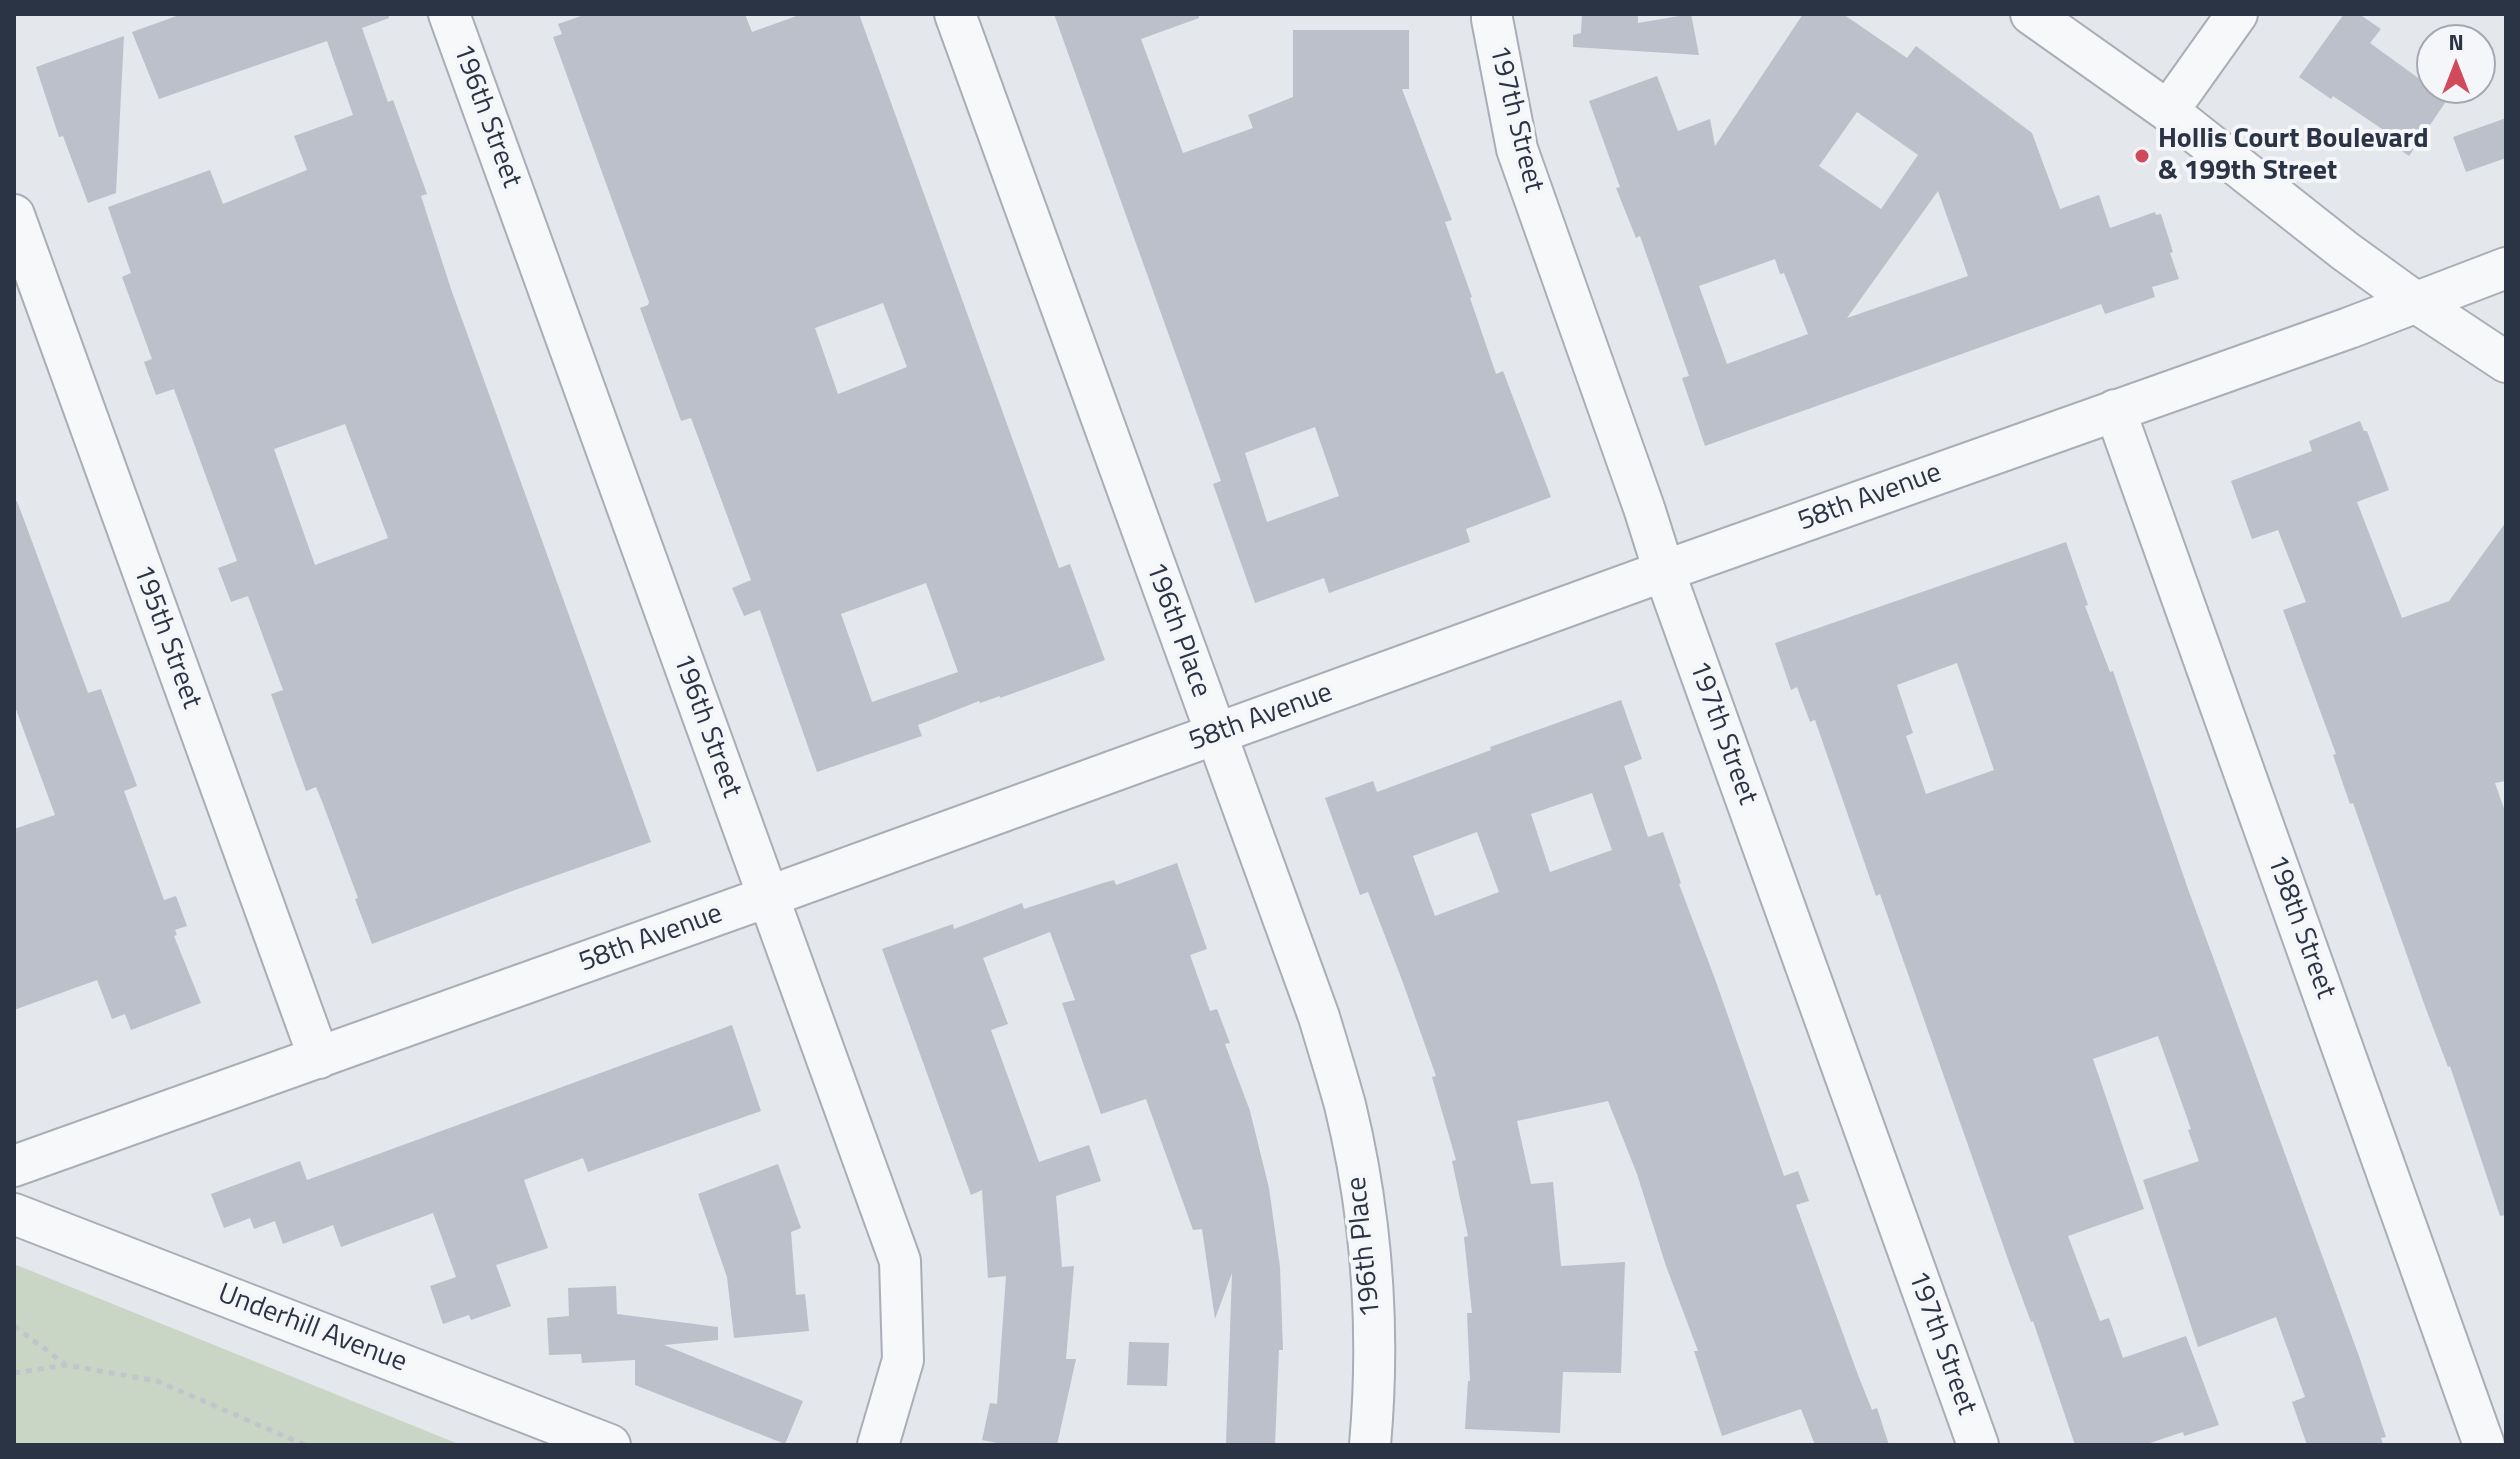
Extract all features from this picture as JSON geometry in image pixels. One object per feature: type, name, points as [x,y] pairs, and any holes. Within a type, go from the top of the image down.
[{"type":"street","name":"196th Street","points":[[449,14],[900,1261],[903,1360],[878,1445]]},
{"type":"street","name":"196th Place","points":[[955,14],[1319,1017],[1345,1106],[1364,1208],[1374,1297],[1375,1388],[1370,1445]]},
{"type":"street","name":"197th Street","points":[[1492,14],[1517,149],[1664,571],[1978,1445]]},
{"type":"street","points":[[2031,14],[2168,111],[2345,251],[2506,362]]},
{"type":"street","points":[[2168,111],[2237,14]]},
{"type":"street","name":"195th Street","points":[[14,215],[319,1058]]},
{"type":"street","name":"58th Avenue","points":[[14,1166],[1664,571],[2349,328],[2506,268]]},
{"type":"street","name":"198th Street","points":[[2115,410],[2484,1445]]},
{"type":"street","name":"Underhill Avenue","points":[[14,1214],[610,1445]]},
{"type":"path","points":[[14,1326],[66,1365]]},
{"type":"path","points":[[14,1373],[66,1365],[157,1381],[305,1445]]},
{"type":"green space","points":[[14,1264],[461,1445],[14,1445]]},
{"type":"building","points":[[182,14],[389,14],[389,18],[362,28],[388,102],[393,100],[427,194],[421,196],[451,289],[651,842],[372,944],[323,804],[316,787],[306,791],[271,694],[283,690],[248,596],[231,602],[218,568],[237,561],[174,389],[156,395],[144,362],[152,359],[122,277],[131,273],[108,207],[210,170],[223,204],[307,170],[294,136],[353,115],[327,41],[159,99],[132,32]],"holes":[[[345,424],[388,538],[315,565],[274,449]]]},
{"type":"building","points":[[587,14],[745,14],[752,32],[802,14],[859,14],[1059,568],[1070,564],[1105,660],[1000,698],[979,701],[918,725],[922,736],[817,772],[760,610],[744,616],[732,588],[751,580],[691,418],[681,421],[640,308],[649,302],[553,37],[562,34],[558,24]],"holes":[[[883,303],[907,367],[838,394],[815,328]],[[926,583],[958,672],[872,702],[841,614]]]},
{"type":"building","points":[[1054,14],[1199,14],[1199,18],[1141,39],[1183,153],[1253,128],[1248,115],[1293,97],[1293,30],[1409,30],[1409,89],[1402,89],[1452,220],[1445,222],[1496,374],[1503,371],[1551,497],[1466,529],[1470,542],[1329,593],[1324,578],[1255,603],[1213,484],[1221,481]],"holes":[[[1315,427],[1339,496],[1267,522],[1245,453]]]},
{"type":"building","points":[[1582,14],[1638,14],[1638,23],[1691,14],[1699,55],[1573,47],[1573,35],[1581,33]]},
{"type":"building","points":[[1803,14],[1843,14],[1907,58],[1916,46],[2032,133],[2060,209],[2099,195],[2110,228],[2155,212],[2156,215],[2161,214],[2179,279],[2152,287],[2155,297],[2105,314],[2101,304],[1705,446],[1682,378],[1689,376],[1640,236],[1636,238],[1616,188],[1620,187],[1589,101],[1657,76],[1678,131],[1710,119],[1715,146]],"holes":[[[1857,112],[1918,155],[1881,209],[1819,166]],[[1938,191],[1968,276],[1847,318]],[[1775,259],[1780,274],[1784,273],[1808,334],[1727,364],[1699,286]]]},
{"type":"building","points":[[2344,14],[2359,14],[2381,29],[2370,43],[2416,76],[2416,104],[2444,104],[2409,156],[2381,137],[2385,131],[2299,77]]},
{"type":"building","points":[[124,36],[116,193],[88,203],[63,136],[59,137],[36,67]]},
{"type":"building","points":[[2506,118],[2506,158],[2466,172],[2453,137]]},
{"type":"building","points":[[2360,421],[2364,431],[2367,431],[2389,490],[2357,502],[2402,618],[2449,601],[2506,522],[2506,781],[2495,783],[2506,814],[2506,1215],[2500,1216],[2450,1066],[2426,1009],[2353,803],[2350,804],[2333,755],[2336,754],[2283,610],[2306,602],[2278,530],[2252,539],[2231,481],[2312,451],[2309,441]]},
{"type":"building","points":[[17,501],[88,693],[101,689],[137,786],[124,791],[164,900],[176,896],[187,926],[175,930],[177,935],[174,936],[201,1003],[131,1030],[125,1014],[112,1019],[97,980],[14,1010],[14,829],[55,815],[14,704],[14,502]]},
{"type":"building","points":[[2066,542],[2088,605],[2085,606],[2110,672],[2113,671],[2188,889],[2360,1359],[2386,1437],[2381,1438],[2383,1445],[2307,1445],[2292,1402],[2305,1397],[2276,1317],[2198,1347],[2143,1180],[2199,1161],[2158,1036],[2093,1059],[2144,1209],[2068,1236],[2100,1321],[2109,1318],[2123,1358],[2186,1336],[2219,1425],[2184,1436],[2183,1432],[2144,1445],[2075,1445],[1880,894],[1876,896],[1815,720],[1810,722],[1797,687],[1791,690],[1775,643]],"holes":[[[1957,663],[1994,770],[1926,794],[1906,736],[1913,733],[1897,685]]]},
{"type":"building","points":[[1621,700],[1642,759],[1624,766],[1648,837],[1663,832],[1784,1176],[1798,1171],[1809,1201],[1796,1205],[1858,1375],[1872,1410],[1877,1408],[1889,1445],[1815,1445],[1801,1409],[1722,1436],[1694,1351],[1698,1351],[1666,1266],[1637,1174],[1608,1101],[1517,1121],[1531,1184],[1553,1182],[1561,1266],[1625,1262],[1621,1373],[1563,1372],[1560,1433],[1465,1429],[1470,1381],[1467,1313],[1472,1313],[1464,1237],[1468,1236],[1452,1161],[1456,1160],[1432,1077],[1436,1076],[1402,980],[1368,892],[1360,895],[1325,798],[1373,781],[1377,792],[1491,750],[1490,747]],"holes":[[[1592,793],[1612,850],[1550,872],[1531,814]],[[1477,832],[1499,892],[1435,916],[1413,856]]]},
{"type":"building","points":[[1177,863],[1207,949],[1190,955],[1210,1011],[1217,1009],[1230,1043],[1225,1044],[1250,1111],[1269,1188],[1280,1267],[1283,1350],[1279,1350],[1275,1445],[1226,1444],[1232,1273],[1215,1319],[1202,1229],[1193,1230],[1146,1099],[1101,1114],[1062,1003],[1075,1000],[1050,932],[983,958],[1008,1024],[991,1030],[1039,1162],[1089,1145],[1101,1181],[1056,1196],[1062,1267],[1074,1266],[1066,1359],[1076,1359],[1057,1445],[1007,1445],[982,1440],[990,1403],[997,1404],[1006,1276],[988,1278],[982,1190],[971,1195],[882,949],[953,924],[954,929],[1022,903],[1024,909],[1114,880],[1116,885]]},
{"type":"building","points":[[732,1025],[761,1111],[588,1172],[583,1158],[524,1180],[548,1248],[496,1265],[511,1306],[471,1320],[469,1315],[443,1324],[430,1286],[456,1277],[433,1213],[341,1247],[333,1225],[283,1244],[275,1221],[254,1229],[250,1218],[224,1228],[211,1194],[300,1161],[307,1180]]},
{"type":"building","points":[[778,1164],[801,1228],[791,1232],[796,1295],[805,1294],[809,1331],[734,1338],[727,1277],[698,1194]]},
{"type":"building","points":[[616,1286],[617,1314],[718,1327],[718,1340],[664,1345],[803,1401],[785,1444],[635,1385],[635,1360],[582,1363],[581,1354],[549,1355],[547,1318],[569,1316],[568,1288]]},
{"type":"building","points":[[1129,1342],[1169,1343],[1167,1386],[1127,1385]]},
{"type":"place","name":"Hollis Court Boulevard & 199th Street","points":[[2142,156]]}]
